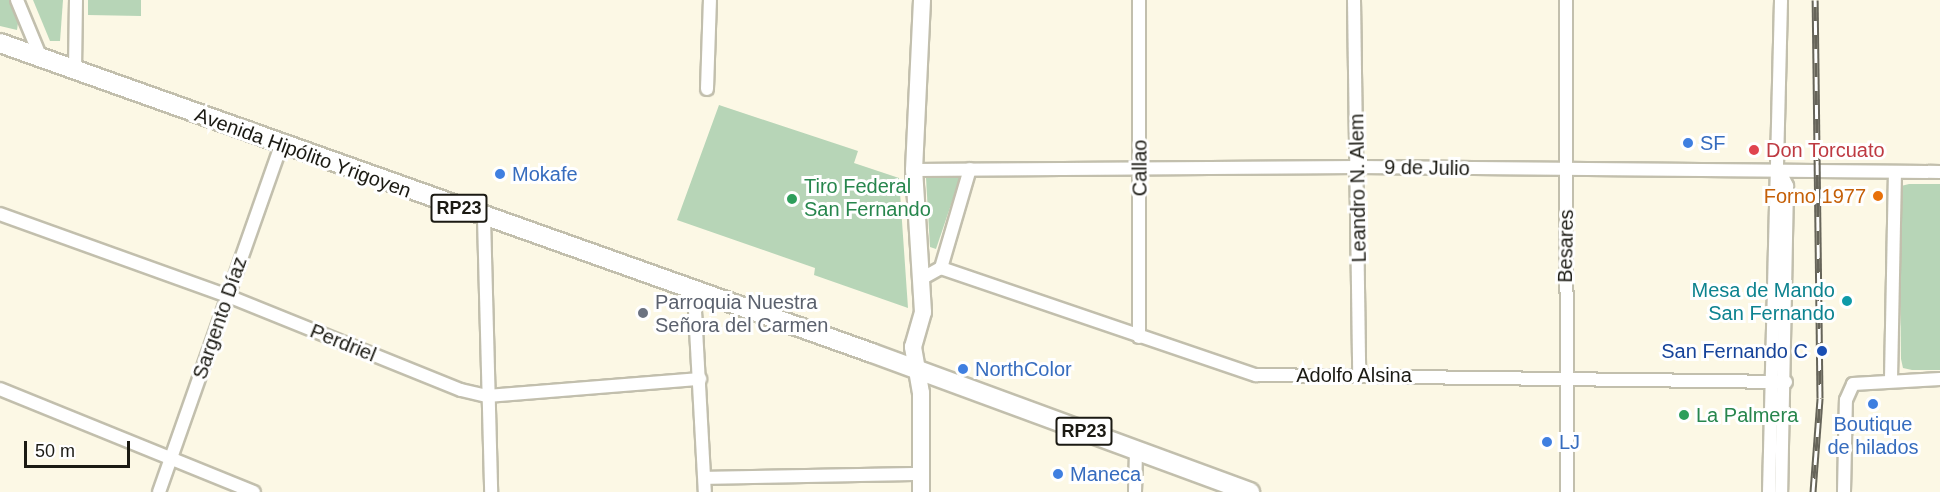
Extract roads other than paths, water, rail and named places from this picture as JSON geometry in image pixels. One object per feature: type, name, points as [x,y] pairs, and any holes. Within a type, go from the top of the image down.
[{"type":"main road","points":[[921,492],[918,371],[913,347],[923,312],[914,170],[922,0]]},
{"type":"main road","name":"Avenida Hipólito Yrigoyen","points":[[0,43],[1250,492]]},
{"type":"street","points":[[16,0],[40,58]]},
{"type":"street","points":[[75,70],[76,0]]},
{"type":"street","points":[[707,89],[710,0]]},
{"type":"street","name":"Callao","points":[[1139,0],[1141,170],[1139,336]]},
{"type":"street","name":"Leandro N. Alem","points":[[1354,0],[1359,376]]},
{"type":"street","name":"Besares","points":[[1566,0],[1567,170],[1564,378],[1567,492]]},
{"type":"street","points":[[1769,492],[1775,186],[1779,170],[1781,0]]},
{"type":"street","name":"Sargento Díaz","points":[[159,492],[280,144]]},
{"type":"street","name":"9 de Julio","points":[[914,170],[1358,167],[1940,172]]},
{"type":"street","points":[[921,279],[941,268],[970,169]]},
{"type":"street","points":[[1779,170],[1787,186],[1786,382],[1781,492]]},
{"type":"street","points":[[1891,379],[1895,172]]},
{"type":"street","name":"Perdriel","points":[[0,214],[228,296],[460,390],[487,396],[700,380]]},
{"type":"street","points":[[484,218],[491,492]]},
{"type":"street","name":"Adolfo Alsina","points":[[941,268],[1247,373],[1786,382]]},
{"type":"street","points":[[694,292],[705,492]]},
{"type":"street","points":[[1845,492],[1848,390],[1858,380],[1940,379]]},
{"type":"street","points":[[0,389],[172,456],[254,492]]},
{"type":"street","points":[[1135,492],[1136,450]]},
{"type":"street","points":[[705,478],[921,474]]},
{"type":"railway","points":[[1813,492],[1820,398],[1815,0]]},
{"type":"place","name":"SF","points":[[1688,143]]},
{"type":"place","name":"Don Torcuato","points":[[1754,150]]},
{"type":"place","name":"Mokafe","points":[[500,174]]},
{"type":"place","name":"Forno 1977","points":[[1878,196]]},
{"type":"place","name":"Tiro Federal San Fernando","points":[[792,199]]},
{"type":"place","name":"Mesa de Mando San Fernando","points":[[1847,301]]},
{"type":"place","name":"Parroquia Nuestra Señora del Carmen","points":[[643,313]]},
{"type":"place","name":"San Fernando C","points":[[1822,351]]},
{"type":"place","name":"NorthColor","points":[[963,369]]},
{"type":"place","name":"Boutique de hilados","points":[[1873,404]]},
{"type":"place","name":"La Palmera","points":[[1684,415]]},
{"type":"place","name":"LJ","points":[[1547,442]]},
{"type":"place","name":"Maneca","points":[[1058,474]]}]
